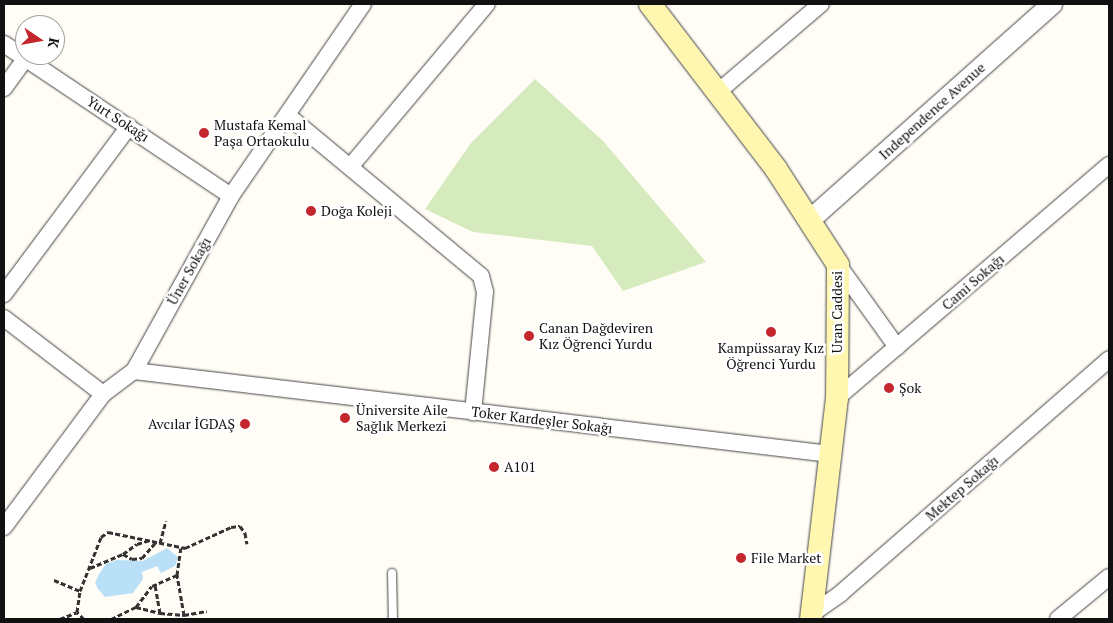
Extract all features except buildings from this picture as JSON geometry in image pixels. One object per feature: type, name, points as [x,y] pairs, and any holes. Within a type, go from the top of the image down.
[{"type":"main road","name":"Uran Caddesi","points":[[650,4],[719,91],[811,219],[838,265],[837,398],[812,616]]},
{"type":"street","name":"Üner Sokağı","points":[[4,527],[103,394],[134,371],[231,196],[364,4]]},
{"type":"street","points":[[350,167],[486,4]]},
{"type":"street","points":[[719,91],[821,4]]},
{"type":"street","name":"Independence Avenue","points":[[811,219],[1052,4]]},
{"type":"street","name":"Yurt Sokağı","points":[[4,44],[15,52]]},
{"type":"street","points":[[4,88],[21,65]]},
{"type":"street","name":"Yurt Sokağı","points":[[35,65],[231,196]]},
{"type":"street","points":[[287,115],[481,276],[485,292],[473,412]]},
{"type":"street","points":[[4,294],[129,126]]},
{"type":"street","name":"Cami Sokağı","points":[[837,398],[1109,165]]},
{"type":"street","points":[[838,265],[897,347]]},
{"type":"street","points":[[4,318],[103,394]]},
{"type":"street","name":"Mektep Sokağı","points":[[812,616],[840,594],[1109,359]]},
{"type":"street","name":"Toker Kardeşler Sokağı","points":[[134,371],[830,454]]},
{"type":"street","points":[[1058,619],[1109,577]]},
{"type":"lane","points":[[392,573],[393,619]]},
{"type":"path","points":[[122,554],[132,559],[142,558],[158,542],[166,521]]},
{"type":"path","points":[[77,612],[80,592],[101,537],[108,532],[151,540],[180,548],[231,527],[240,526],[245,533],[246,544]]},
{"type":"path","points":[[90,568],[122,554],[137,544],[151,540]]},
{"type":"path","points":[[180,548],[177,575],[184,615]]},
{"type":"path","points":[[111,619],[136,607],[156,585],[177,575]]},
{"type":"path","points":[[54,580],[80,592]]},
{"type":"path","points":[[156,585],[160,613]]},
{"type":"path","points":[[136,607],[160,613],[184,615],[207,611]]},
{"type":"path","points":[[60,619],[77,612]]},
{"type":"path","points":[[77,612],[84,619]]},
{"type":"green space","points":[[535,79],[603,141],[706,262],[623,291],[592,246],[473,232],[425,209],[471,143]]},
{"type":"water","points":[[167,548],[178,557],[175,566],[161,573],[157,566],[142,572],[143,579],[133,593],[105,597],[98,589],[95,583],[106,564],[117,560],[143,561]]},
{"type":"place","name":"Mustafa Kemal Paşa Ortaokulu","points":[[204,133]]},
{"type":"place","name":"Doğa Koleji","points":[[311,211]]},
{"type":"place","name":"Kampüssaray Kız Öğrenci Yurdu","points":[[771,332]]},
{"type":"place","name":"Canan Dağdeviren Kız Öğrenci Yurdu","points":[[529,336]]},
{"type":"place","name":"Şok","points":[[889,388]]},
{"type":"place","name":"Üniversite Aile Sağlık Merkezi","points":[[345,418]]},
{"type":"place","name":"Avcılar İGDAŞ","points":[[245,424]]},
{"type":"place","name":"A101","points":[[494,467]]},
{"type":"place","name":"File Market","points":[[741,558]]}]
